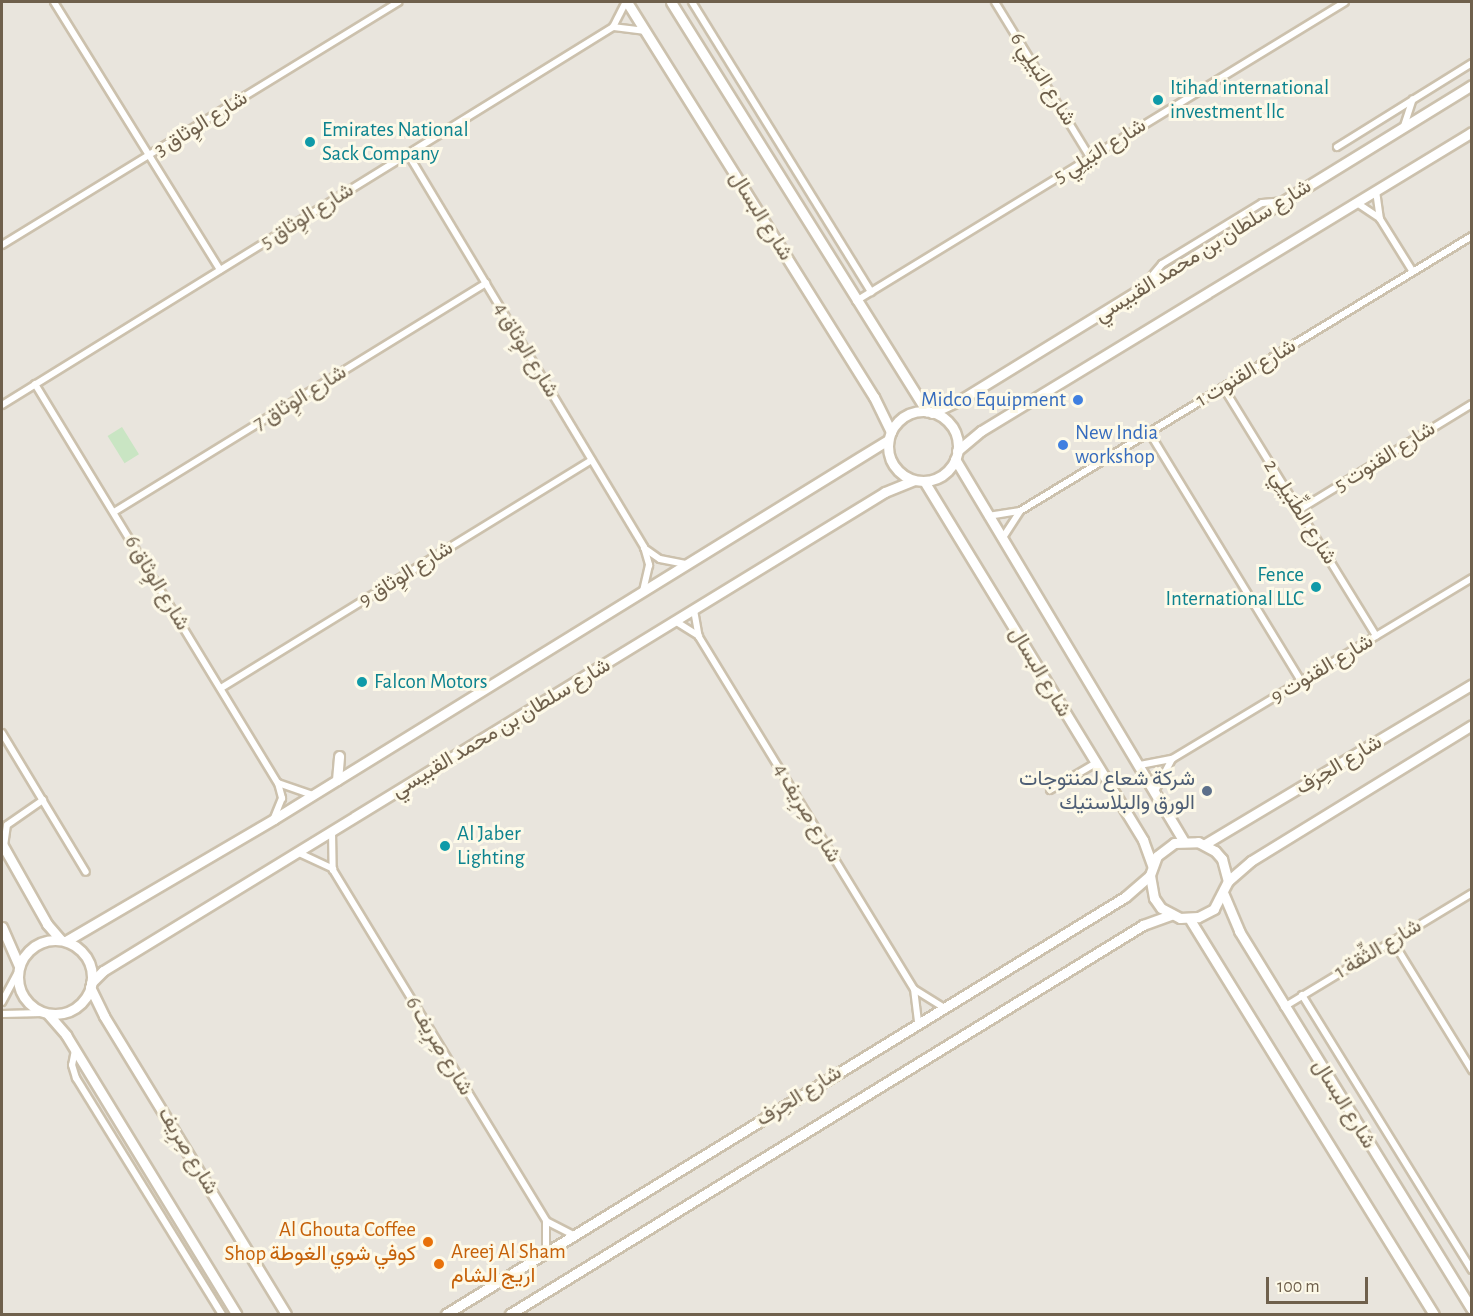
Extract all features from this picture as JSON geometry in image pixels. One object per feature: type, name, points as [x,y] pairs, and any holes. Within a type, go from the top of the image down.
[{"type":"street","points":[[54,2],[220,270]]},
{"type":"street","name":"شارع الوِثاق 3","points":[[2,245],[399,2]]},
{"type":"street","points":[[627,2],[614,27],[645,31]]},
{"type":"street","name":"شارع البسال","points":[[627,2],[874,397],[890,436]]},
{"type":"street","name":"شارع البسال","points":[[671,2],[856,301],[929,412]]},
{"type":"street","points":[[692,2],[871,292]]},
{"type":"street","name":"شارع البَيلِي 6","points":[[995,2],[1090,157]]},
{"type":"street","name":"شارع البَيلِي 5","points":[[856,301],[1345,2]]},
{"type":"street","name":"شارع الوِثاق 5","points":[[2,405],[614,27]]},
{"type":"street","points":[[1336,147],[1472,63]]},
{"type":"street","name":"شارع سلطان بن محمد القبيسي","points":[[929,412],[1140,290],[1472,85]]},
{"type":"street","points":[[1404,126],[1413,99]]},
{"type":"street","points":[[1396,109],[1408,115]]},
{"type":"street","name":"شارع سلطان بن محمد القبيسي","points":[[956,455],[981,431],[1472,132]]},
{"type":"street","name":"شارع الوِثاق 4","points":[[408,154],[644,547],[649,565],[642,593]]},
{"type":"street","points":[[1376,191],[1380,219]]},
{"type":"street","points":[[1357,203],[1380,219],[1413,272]]},
{"type":"street","name":"شارع القنوت 1","points":[[987,516],[1020,511],[1472,236]]},
{"type":"street","name":"شارع الوِثاق 7","points":[[114,512],[486,283]]},
{"type":"street","name":"شارع الوِثاق 6","points":[[35,384],[278,783]]},
{"type":"street","name":"شارع الطِّبَيلِي 2","points":[[1223,387],[1376,636]]},
{"type":"street","name":"شارع القنوت 5","points":[[1299,510],[1472,404]]},
{"type":"street","points":[[929,412],[951,426],[956,455],[944,474],[924,481],[914,480],[893,465],[890,436],[903,418],[929,412]]},
{"type":"street","points":[[1149,432],[1301,681]]},
{"type":"street","name":"شارع سلطان بن محمد القبيسي","points":[[63,941],[274,819],[689,564],[890,436]]},
{"type":"street","name":"شارع البسال","points":[[956,455],[987,516],[1184,841]]},
{"type":"street","name":"شارع الوِثاق 9","points":[[221,688],[592,460]]},
{"type":"street","name":"شارع سلطان بن محمد القبيسي","points":[[91,985],[103,971],[885,492],[914,480]]},
{"type":"street","name":"شارع البسال","points":[[924,481],[1143,840],[1151,870]]},
{"type":"street","name":"شارع القنوت 1","points":[[1002,539],[1020,511]]},
{"type":"street","points":[[644,547],[660,559],[689,564]]},
{"type":"street","name":"شارع القنوت 9","points":[[1140,765],[1172,759],[1472,578]]},
{"type":"street","name":"شارع صِرِيف 4","points":[[694,610],[699,637],[914,989],[918,1022]]},
{"type":"street","name":"شارع صِرِيف 4","points":[[675,621],[699,637]]},
{"type":"street","name":"شارع الحِرَف","points":[[1205,844],[1472,684]]},
{"type":"street","name":"شارع الحِرَف","points":[[1228,881],[1251,861],[1472,724]]},
{"type":"street","points":[[2,733],[86,872]]},
{"type":"street","points":[[337,780],[339,756]]},
{"type":"street","points":[[1155,791],[1172,759]]},
{"type":"street","points":[[1050,790],[1096,763]]},
{"type":"street","points":[[278,783],[313,795]]},
{"type":"street","points":[[274,819],[282,798],[278,783]]},
{"type":"street","points":[[2,820],[12,819],[43,800]]},
{"type":"street","points":[[2,1014],[46,1013],[74,1008],[91,985],[89,962],[63,941],[47,924],[3,846],[4,833],[12,819]]},
{"type":"street","name":"شارع صِرِيف 6","points":[[332,831],[333,870],[546,1221],[573,1236]]},
{"type":"street","points":[[1184,841],[1205,844],[1222,860],[1228,881],[1224,895],[1214,909],[1189,918],[1172,915],[1154,898],[1151,870],[1165,848],[1184,841]]},
{"type":"street","points":[[297,852],[321,861],[333,870]]},
{"type":"street","name":"شارع الحِرَف","points":[[446,1314],[918,1022],[1125,897],[1151,870]]},
{"type":"street","name":"شارع الثِّقة 1","points":[[1284,1007],[1472,893]]},
{"type":"street","name":"شارع البسال","points":[[1224,895],[1239,931],[1284,1007],[1472,1309]]},
{"type":"street","name":"شارع الحِرَف","points":[[510,1314],[1143,925],[1172,915]]},
{"type":"street","name":"شارع البسال","points":[[1189,918],[1434,1314]]},
{"type":"street","points":[[2,928],[27,1002],[46,1013],[75,1050],[236,1314]]},
{"type":"street","points":[[1392,940],[1472,1070]]},
{"type":"street","points":[[2,1002],[18,970],[35,945],[63,941]]},
{"type":"street","name":"شارع صِرِيف","points":[[91,985],[286,1314]]},
{"type":"street","name":"شارع صِرِيف 4","points":[[914,989],[943,1007]]},
{"type":"street","points":[[1302,996],[1472,1270]]},
{"type":"street","points":[[75,1050],[72,1065],[76,1078],[222,1314]]},
{"type":"street","points":[[546,1221],[546,1253]]},
{"type":"shaded area","points":[[2,2],[1471,2],[1471,1314],[2,1314]]},
{"type":"green space","points":[[122,427],[139,454],[125,463],[108,436]]},
{"type":"place","name":"Itihad international investment llc","points":[[1158,100]]},
{"type":"place","name":"Emirates National Sack Company","points":[[310,142]]},
{"type":"place","name":"Midco Equipment","points":[[1078,400]]},
{"type":"place","name":"New India workshop","points":[[1063,445]]},
{"type":"place","name":"Fence International LLC","points":[[1316,587]]},
{"type":"place","name":"Falcon Motors","points":[[362,682]]},
{"type":"place","name":"شركة شعاع لمنتوجات الورق والبلاستيك","points":[[1207,791]]},
{"type":"place","name":"Al Jaber Lighting","points":[[445,846]]},
{"type":"place","name":"Al Ghouta Coffee Shop كوفي شوي الغوطة","points":[[428,1242]]},
{"type":"place","name":"Areej Al Sham اريج الشام","points":[[439,1264]]}]
